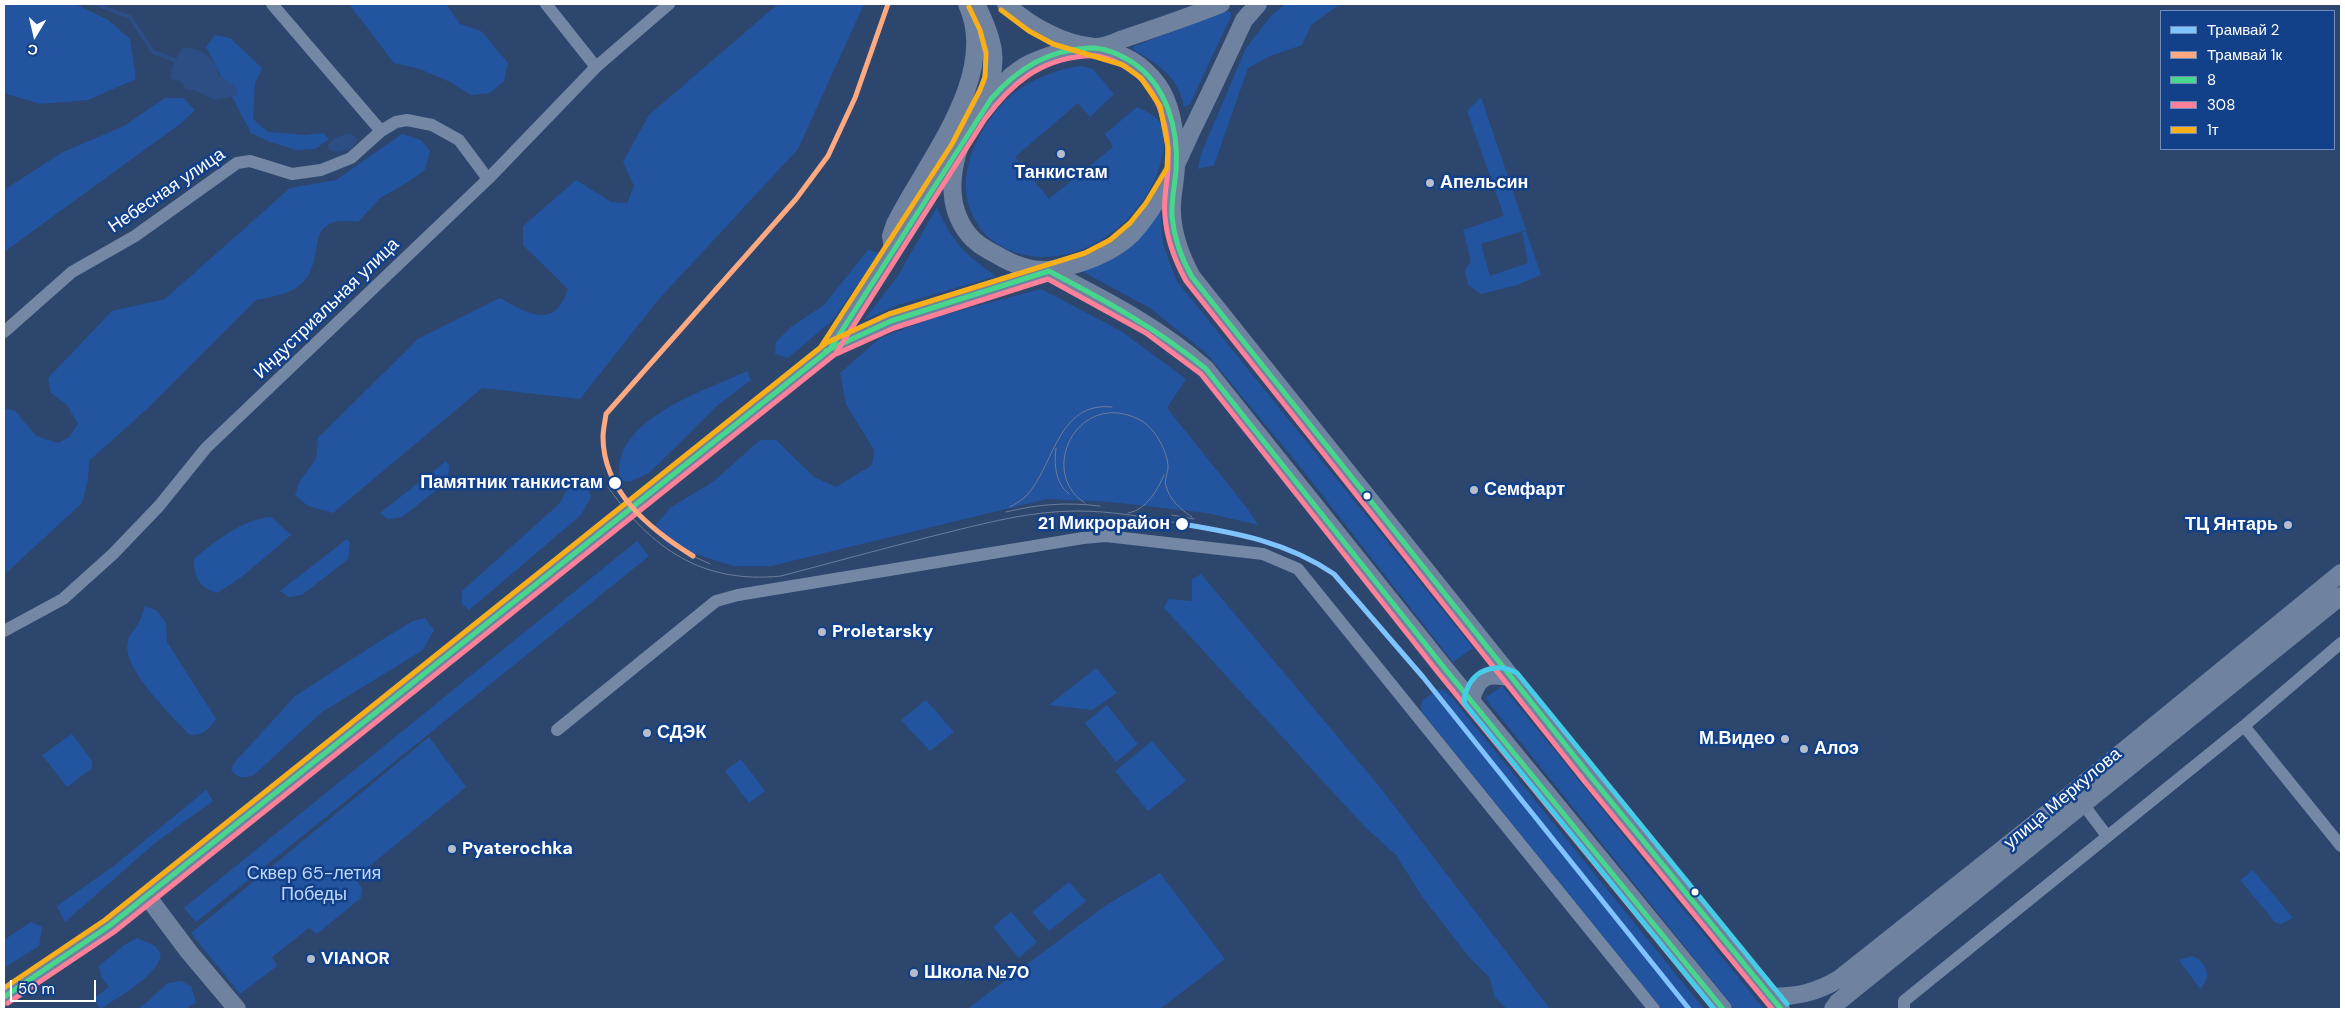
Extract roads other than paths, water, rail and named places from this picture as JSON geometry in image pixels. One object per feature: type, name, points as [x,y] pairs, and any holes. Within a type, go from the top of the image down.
[{"type":"main road","points":[[893,250],[891,236],[895,224],[940,145],[969,87],[976,54],[976,34],[966,4]]},
{"type":"main road","points":[[830,349],[976,117],[992,79],[994,59],[992,40],[976,4]]},
{"type":"main road","points":[[1006,4],[1017,14],[1048,33],[1064,40],[1117,54],[1146,72],[1158,85],[1167,103],[1172,120],[1176,165],[1172,197],[1173,225],[1182,258],[1192,277],[1512,678],[1776,1003]]},
{"type":"main road","points":[[976,117],[1008,79],[1027,65],[1047,56],[1068,50],[1096,48],[1179,21],[1221,4]]},
{"type":"main road","points":[[4,997],[109,926],[830,349],[891,321],[1103,254],[1130,236],[1159,199],[1244,20],[1258,4]]},
{"type":"main road","points":[[958,148],[953,195],[958,216],[970,235],[983,247],[1019,266],[1049,271],[1106,300],[1162,332],[1206,368],[1471,700],[1723,1009]]},
{"type":"main road","name":"улица Меркулова","points":[[1776,1003],[1824,988],[1839,979],[2026,830],[2341,572]]},
{"type":"main road","name":"улица Меркулова","points":[[1832,1009],[2341,596]]},
{"type":"main road","points":[[1471,700],[1475,686],[1484,677],[1498,675],[1512,678]]},
{"type":"main road","points":[[147,896],[189,952],[237,1009]]},
{"type":"street","points":[[272,4],[381,131]]},
{"type":"street","points":[[546,4],[596,67]]},
{"type":"street","name":"Индустриальная улица","points":[[4,631],[63,599],[113,554],[159,506],[206,448],[488,179],[596,67],[670,4]]},
{"type":"street","name":"Небесная улица","points":[[4,332],[72,272],[135,236],[237,163],[250,161],[292,174],[321,170],[351,158],[381,131],[396,122],[407,120],[432,126],[459,140],[488,179]]},
{"type":"street","points":[[557,730],[716,601],[738,595],[1083,538],[1106,536],[1263,554],[1298,569],[1654,1009]]},
{"type":"street","points":[[1904,1009],[1904,1001],[2244,726],[2341,643]]},
{"type":"street","points":[[2244,726],[2341,846]]},
{"type":"street","points":[[2083,804],[2108,836]]},
{"type":"waterway","points":[[95,4],[130,17],[153,52],[175,60]]},
{"type":"tram line","name":"1к","points":[[693,556],[677,546],[646,521],[620,492],[611,475],[605,457],[603,437],[606,414],[796,199],[828,156],[855,98],[888,4]]},
{"type":"tram line","points":[[1010,507],[1024,498],[1035,484],[1059,438],[1079,414],[1094,408],[1112,407]]},
{"type":"tram line","points":[[1085,503],[1071,489],[1064,472],[1065,454],[1072,437],[1083,423],[1100,415],[1119,413],[1142,421],[1152,429],[1166,455],[1168,469],[1165,481],[1170,496],[1183,511],[1192,517]]},
{"type":"tram line","points":[[1056,448],[1056,473],[1064,490],[1069,494]]},
{"type":"tram line","points":[[1128,513],[1140,508],[1150,499],[1164,475]]},
{"type":"tram line","points":[[608,487],[642,528],[661,545],[681,558],[703,568],[727,574],[753,577],[781,576],[968,527],[1014,517],[1061,511],[1103,512],[1182,524]]},
{"type":"tram line","points":[[1006,512],[1053,504],[1100,506]]},
{"type":"tram line","points":[[1172,515],[1194,519]]},
{"type":"tram line","name":"2","points":[[1182,524],[1242,535],[1280,546],[1334,574],[1423,677],[1689,1009]]},
{"type":"tram line","points":[[693,556],[710,564]]},
{"type":"place","name":"Танкистам","points":[[1061,154]]},
{"type":"place","name":"Апельсин","points":[[1430,183]]},
{"type":"place","name":"Памятник танкистам","points":[[615,483]]},
{"type":"place","name":"Семфарт","points":[[1474,490]]},
{"type":"place","name":"21 Микрорайон","points":[[1182,524]]},
{"type":"place","name":"ТЦ Янтарь","points":[[2288,525]]},
{"type":"place","name":"Proletarsky","points":[[822,632]]},
{"type":"place","name":"СДЭК","points":[[647,733]]},
{"type":"place","name":"М.Видео","points":[[1785,739]]},
{"type":"place","name":"Алоэ","points":[[1804,749]]},
{"type":"place","name":"Pyaterochka","points":[[452,849]]},
{"type":"place","name":"VIANOR","points":[[311,959]]},
{"type":"place","name":"Школа №70","points":[[914,973]]},
{"type":"park label","name":"Сквер 65-летия Победы","points":[[314,884]]}]
